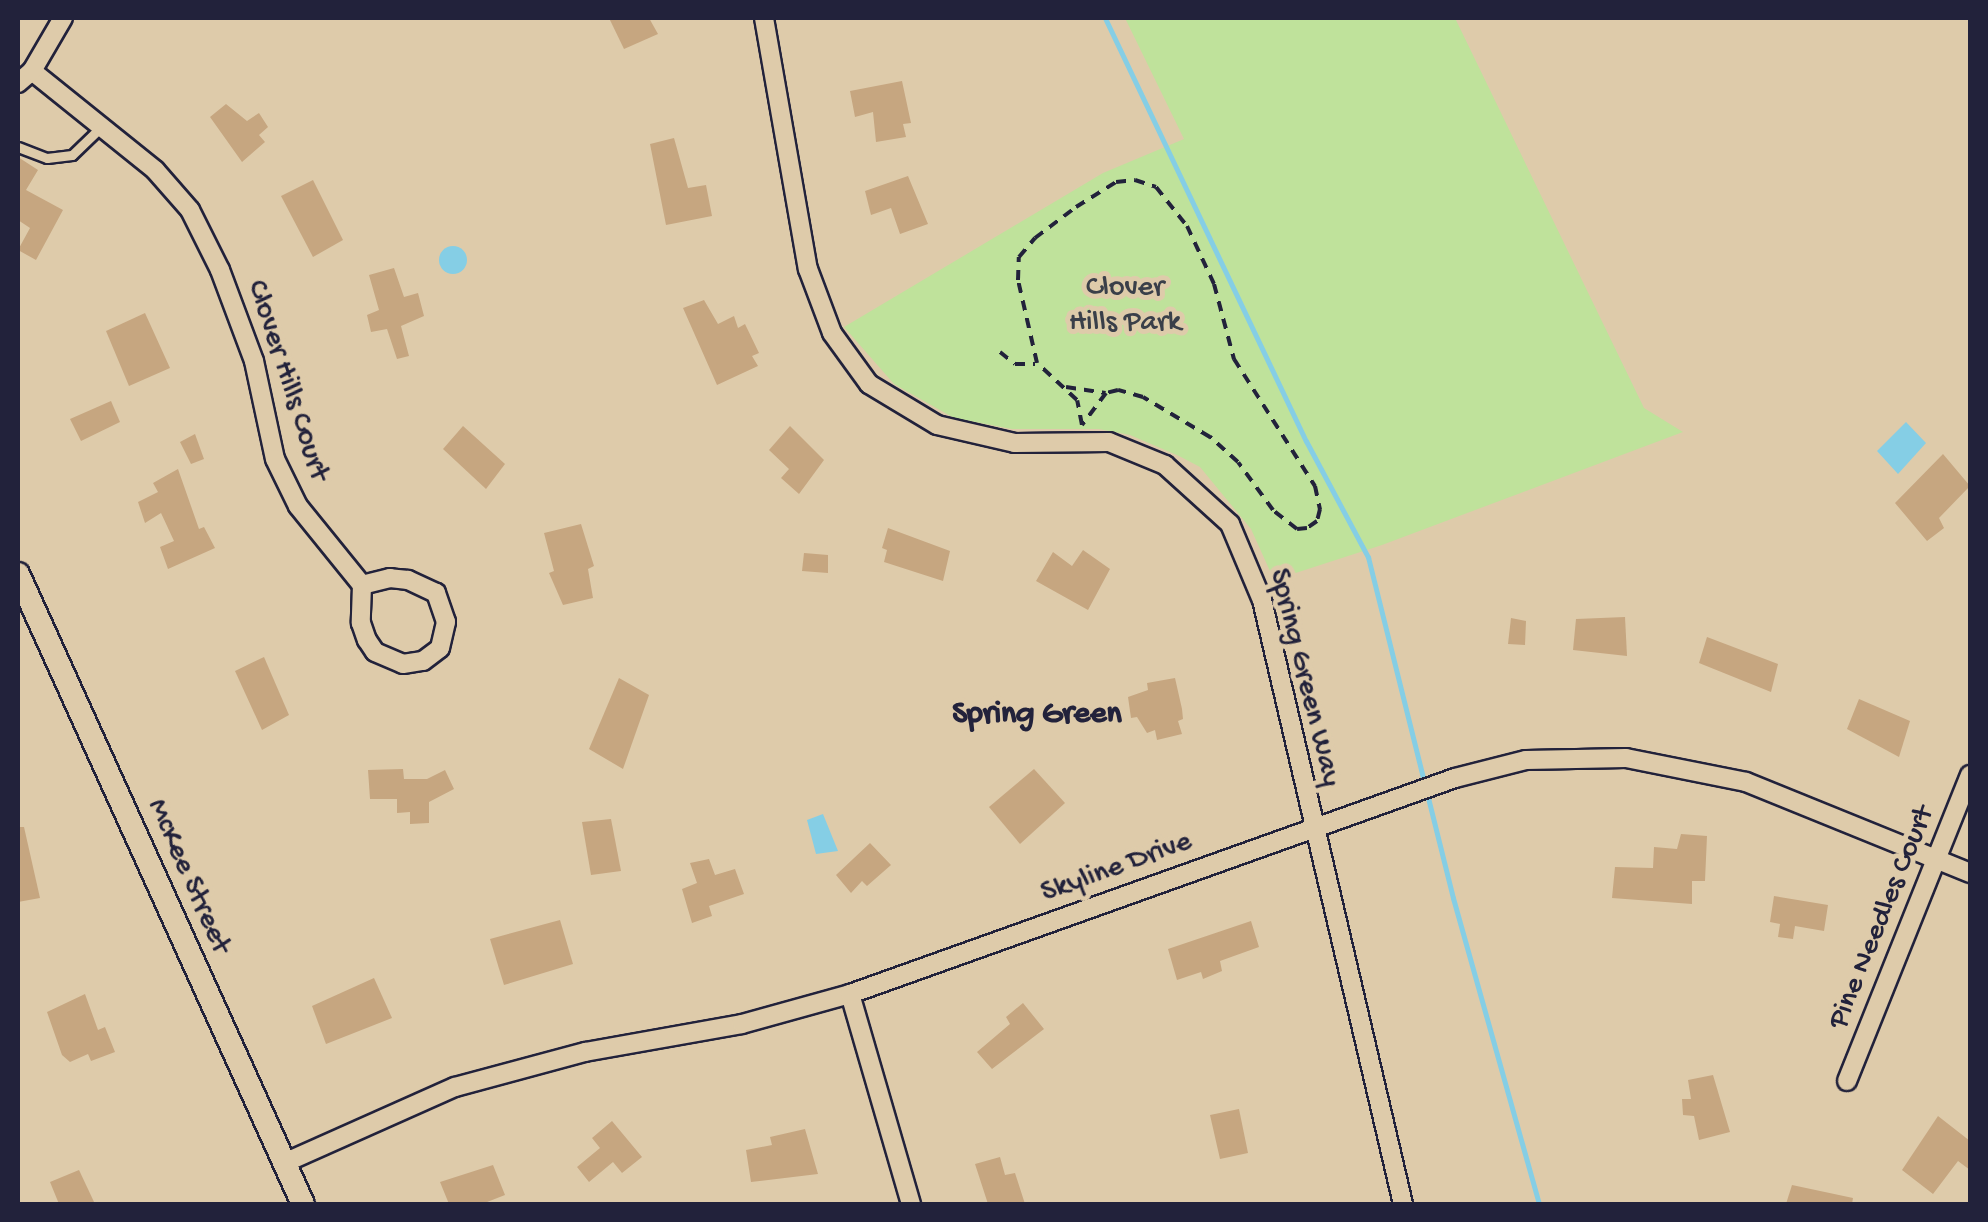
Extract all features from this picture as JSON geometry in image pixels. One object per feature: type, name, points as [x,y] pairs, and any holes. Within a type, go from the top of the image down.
[{"type":"street","points":[[25,77],[63,18]]},
{"type":"street","name":"Spring Green Way","points":[[764,18],[808,269],[832,333],[869,384],[937,425],[1015,443],[1109,442],[1165,465],[1230,524],[1262,600],[1312,829],[1403,1204]]},
{"type":"street","name":"Clover Hills Court","points":[[25,77],[102,125],[155,170],[190,210],[220,270],[254,361],[276,459],[298,506],[362,585]]},
{"type":"street","name":"McKee Street","points":[[18,574],[303,1204]]},
{"type":"street","points":[[408,580],[436,593],[446,622],[440,648],[412,665],[390,661],[376,652],[361,623],[362,585],[408,580]]},
{"type":"street","name":"Skyline Drive","points":[[284,1163],[456,1087],[585,1052],[742,1024],[850,994],[1456,778],[1549,756],[1626,758],[1746,782],[1970,873]]},
{"type":"street","name":"Pine Needles Court","points":[[1847,1081],[1970,774]]},
{"type":"street","points":[[850,994],[911,1204]]},
{"type":"lane","points":[[18,146],[47,158],[72,155],[102,125]]},
{"type":"path","points":[[1135,180],[1156,187],[1187,226],[1214,284],[1234,360],[1314,486],[1320,509],[1317,521],[1297,530],[1273,510],[1238,462],[1210,437],[1143,397],[1118,390],[1066,387],[1051,380],[1037,363],[1018,280],[1019,257],[1035,238],[1116,182],[1135,180]]},
{"type":"path","points":[[1000,352],[1015,364],[1037,363]]},
{"type":"path","points":[[1066,387],[1076,400],[1082,426],[1106,392]]},
{"type":"green space","name":"Clover Hills Park","points":[[1125,18],[1455,18],[1644,408],[1683,432],[1382,545],[1274,580],[1251,529],[1200,467],[1179,456],[1130,435],[1099,429],[1012,429],[954,418],[894,384],[844,327],[1103,173],[1184,139]]},
{"type":"water","points":[[453,246],[463,250],[467,260],[463,270],[453,274],[443,270],[439,260],[443,250]]},
{"type":"water","points":[[1906,422],[1926,443],[1898,474],[1877,451]]},
{"type":"water","points":[[823,814],[838,851],[816,854],[807,820]]},
{"type":"building","points":[[609,18],[649,18],[658,34],[624,49]]},
{"type":"building","points":[[902,81],[911,123],[903,124],[906,137],[876,142],[873,112],[855,117],[850,91]]},
{"type":"building","points":[[226,104],[247,121],[259,113],[268,127],[259,135],[265,142],[242,162],[210,117]]},
{"type":"building","points":[[674,138],[688,188],[706,185],[712,216],[666,225],[650,144]]},
{"type":"building","points":[[18,157],[38,170],[26,190],[63,210],[36,260],[18,250],[30,228],[18,220]]},
{"type":"building","points":[[908,176],[928,224],[900,234],[891,208],[871,215],[865,191]]},
{"type":"building","points":[[313,180],[343,240],[313,257],[281,196]]},
{"type":"building","points":[[394,268],[404,297],[418,293],[424,316],[401,326],[409,356],[397,359],[387,329],[371,332],[367,315],[379,310],[369,275]]},
{"type":"building","points":[[704,300],[718,324],[734,316],[738,328],[745,324],[759,353],[752,356],[758,366],[717,385],[683,308]]},
{"type":"building","points":[[145,313],[170,368],[129,386],[106,331]]},
{"type":"building","points":[[111,401],[120,422],[81,441],[70,419]]},
{"type":"building","points":[[463,426],[505,464],[486,489],[443,449]]},
{"type":"building","points":[[790,426],[824,460],[799,494],[781,478],[789,469],[769,450]]},
{"type":"building","points":[[195,434],[204,459],[191,464],[180,442]]},
{"type":"building","points":[[1943,454],[1970,486],[1939,518],[1944,528],[1927,541],[1895,503]]},
{"type":"building","points":[[178,469],[199,529],[204,527],[215,548],[168,569],[160,547],[174,541],[161,513],[145,523],[138,502],[158,492],[153,483]]},
{"type":"building","points":[[581,524],[594,566],[588,569],[593,598],[563,605],[549,573],[554,571],[544,533]]},
{"type":"building","points":[[888,528],[950,551],[943,581],[884,562],[887,550],[882,548]]},
{"type":"building","points":[[1083,550],[1110,569],[1088,610],[1036,581],[1053,552],[1072,566]]},
{"type":"building","points":[[804,553],[828,555],[828,573],[802,571]]},
{"type":"building","points":[[1625,617],[1627,656],[1573,650],[1576,619]]},
{"type":"building","points":[[1511,618],[1526,621],[1525,645],[1508,644]]},
{"type":"building","points":[[1707,637],[1778,664],[1771,692],[1699,663]]},
{"type":"building","points":[[264,657],[289,715],[262,730],[235,671]]},
{"type":"building","points":[[619,678],[649,695],[623,769],[589,749]]},
{"type":"building","points":[[1175,678],[1182,709],[1183,719],[1178,721],[1182,734],[1157,740],[1155,730],[1147,733],[1137,717],[1131,718],[1128,697],[1148,690],[1147,683]]},
{"type":"building","points":[[1859,699],[1910,721],[1899,757],[1847,729]]},
{"type":"building","points":[[403,769],[404,779],[427,779],[445,770],[454,789],[429,802],[429,823],[410,824],[410,812],[397,813],[397,799],[370,799],[368,770]]},
{"type":"building","points":[[1034,769],[1065,803],[1020,844],[989,807]]},
{"type":"building","points":[[611,819],[621,871],[591,875],[582,822]]},
{"type":"building","points":[[18,827],[24,827],[40,898],[18,902]]},
{"type":"building","points":[[1681,834],[1707,836],[1705,881],[1692,881],[1692,904],[1612,898],[1615,867],[1653,868],[1654,847],[1677,849]]},
{"type":"building","points":[[870,843],[891,865],[867,886],[862,881],[851,893],[836,875]]},
{"type":"building","points":[[709,859],[715,875],[735,869],[744,894],[709,906],[712,916],[692,923],[682,889],[697,883],[690,863]]},
{"type":"building","points":[[1774,896],[1828,905],[1824,931],[1795,926],[1793,939],[1778,937],[1780,924],[1770,922]]},
{"type":"building","points":[[560,920],[573,964],[504,985],[490,939]]},
{"type":"building","points":[[1251,921],[1259,947],[1220,961],[1222,971],[1203,979],[1201,972],[1177,980],[1168,949]]},
{"type":"building","points":[[374,978],[392,1018],[326,1044],[312,1006]]},
{"type":"building","points":[[85,994],[98,1030],[105,1027],[115,1052],[91,1061],[88,1054],[70,1062],[62,1055],[47,1012]]},
{"type":"building","points":[[1023,1003],[1044,1029],[992,1069],[977,1052],[1010,1024],[1006,1017]]},
{"type":"building","points":[[1713,1075],[1730,1132],[1699,1140],[1694,1116],[1683,1115],[1682,1099],[1691,1099],[1688,1080]]},
{"type":"building","points":[[1239,1109],[1248,1153],[1220,1159],[1210,1115]]},
{"type":"building","points":[[1938,1116],[1970,1141],[1970,1170],[1958,1161],[1933,1194],[1902,1170]]},
{"type":"building","points":[[612,1121],[642,1157],[622,1173],[613,1162],[589,1182],[577,1167],[600,1148],[592,1138]]},
{"type":"building","points":[[805,1129],[818,1174],[751,1182],[746,1150],[772,1145],[770,1137]]},
{"type":"building","points":[[1000,1157],[1005,1175],[1015,1173],[1025,1204],[988,1204],[975,1164]]},
{"type":"building","points":[[493,1165],[505,1195],[482,1204],[449,1204],[440,1182]]},
{"type":"building","points":[[79,1170],[95,1204],[59,1204],[50,1182]]},
{"type":"building","points":[[1792,1185],[1853,1198],[1852,1204],[1786,1204]]},
{"type":"waterway","points":[[1105,18],[1306,441],[1368,557],[1453,898],[1539,1204]]},
{"type":"district","name":"Spring Green","points":[[1037,715]]}]
